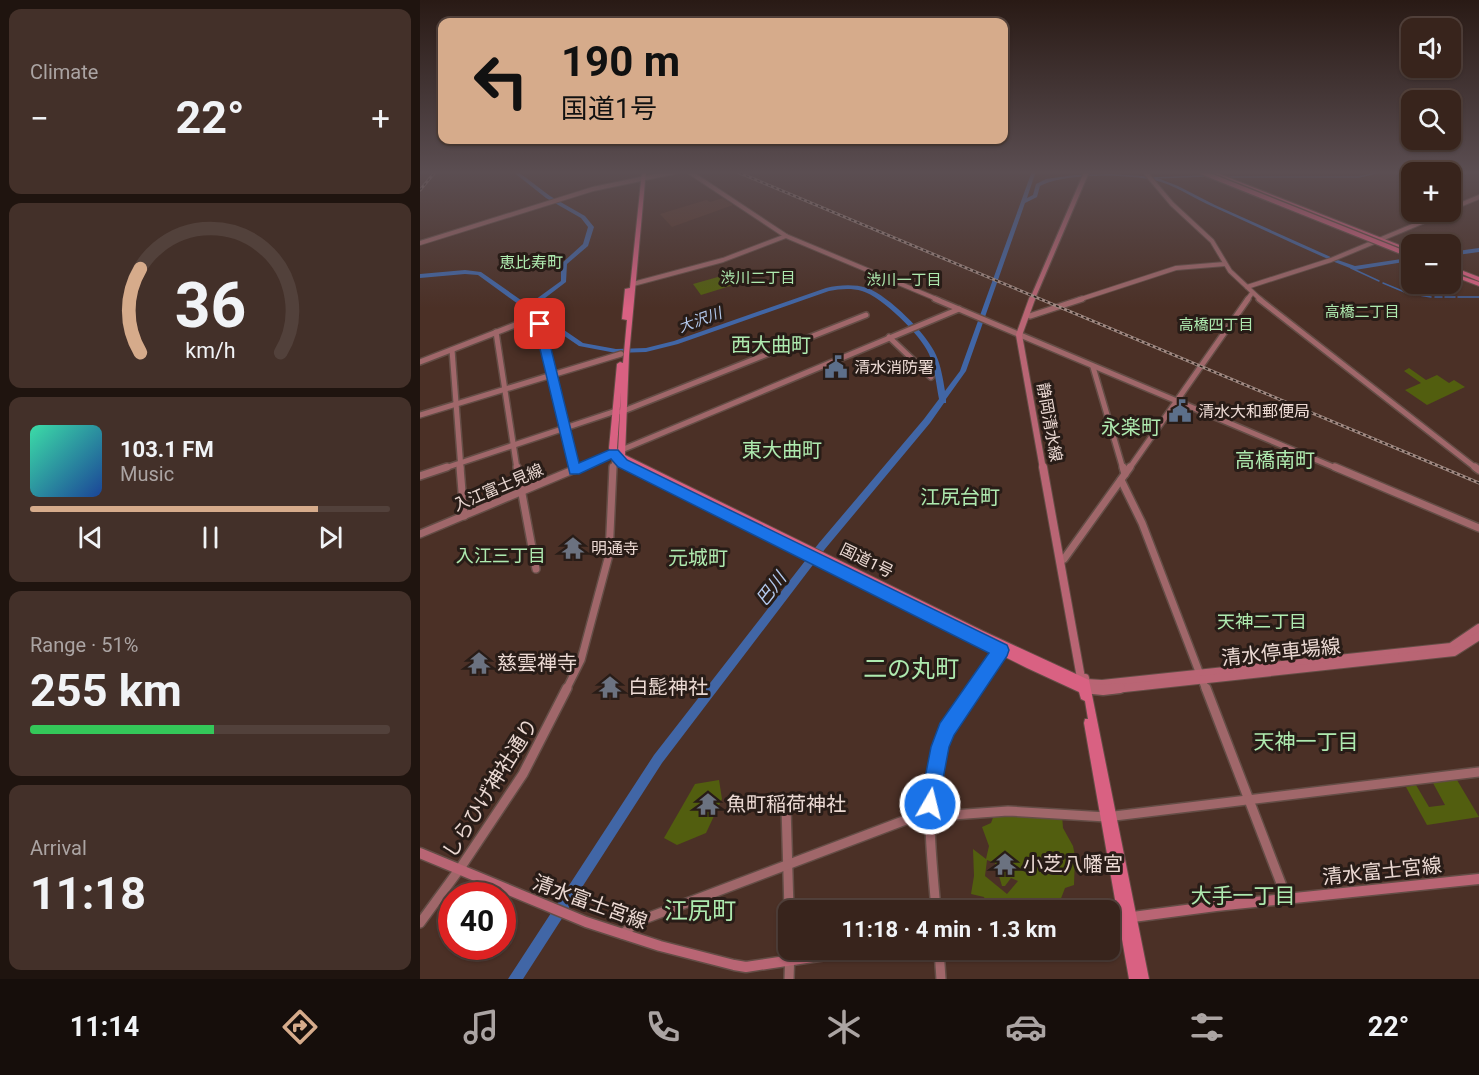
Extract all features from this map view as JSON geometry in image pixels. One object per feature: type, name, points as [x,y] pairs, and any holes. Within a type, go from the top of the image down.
[{"type":"highway","points":[[617,455],[623,352],[637,217]]},
{"type":"highway","points":[[623,352],[633,284],[638,217]]},
{"type":"highway","points":[[1311,217],[1401,251]]},
{"type":"highway","points":[[1314,217],[1401,251]]},
{"type":"highway","points":[[1318,217],[1401,251]]},
{"type":"highway","points":[[1323,217],[1401,250]]},
{"type":"highway","points":[[1461,275],[1479,282]]},
{"type":"highway","name":"国道1号","points":[[617,455],[828,563],[1002,648],[1085,685]]},
{"type":"highway","points":[[1085,685],[1128,917],[1143,979]]},
{"type":"highway","points":[[1128,917],[1136,979]]},
{"type":"main road","name":"静岡清水線","points":[[1068,217],[1035,291],[1022,336],[1085,685]]},
{"type":"main road","name":"静岡清水線","points":[[1070,217],[1022,336],[1085,685]]},
{"type":"main road","name":"清水停車場線","points":[[1085,685],[1103,690],[1201,676],[1451,647],[1479,628]]},
{"type":"main road","name":"清水停車場線","points":[[1201,676],[1455,652],[1479,636]]},
{"type":"main road","name":"清水富士宮線","points":[[420,853],[460,867],[536,903],[621,934],[746,967],[778,958]]},
{"type":"main road","name":"清水富士宮線","points":[[1120,918],[1479,879]]},
{"type":"street","points":[[420,243],[504,217]]},
{"type":"street","points":[[757,217],[786,236],[1479,528]]},
{"type":"street","points":[[1185,217],[1212,242],[1225,264],[1252,293],[1366,385],[1479,470]]},
{"type":"street","points":[[1247,287],[1330,260],[1422,222]]},
{"type":"street","points":[[633,284],[723,260],[786,236]]},
{"type":"street","points":[[1030,316],[1176,268],[1225,264]]},
{"type":"street","points":[[1064,559],[1178,401],[1252,293]]},
{"type":"street","name":"入江富士見線","points":[[420,534],[574,470],[617,455],[959,309]]},
{"type":"street","points":[[420,476],[619,411],[866,315]]},
{"type":"street","points":[[420,362],[533,318],[540,325],[574,470]]},
{"type":"street","points":[[496,332],[521,493],[536,569]]},
{"type":"street","points":[[889,337],[931,377]]},
{"type":"street","points":[[452,350],[464,516]]},
{"type":"street","points":[[420,415],[623,352]]},
{"type":"street","points":[[1093,367],[1123,477],[1287,899]]},
{"type":"street","name":"しらひげ神社通り","points":[[420,923],[523,774],[581,660],[609,555],[613,464],[617,455]]},
{"type":"street","points":[[935,900],[930,816],[936,767],[947,729],[1002,648]]},
{"type":"street","points":[[621,934],[639,921],[910,818],[1008,811],[1109,816],[1479,772]]},
{"type":"street","points":[[786,806],[789,900]]},
{"type":"street","points":[[789,979],[790,960]]},
{"type":"street","points":[[940,960],[941,979]]},
{"type":"shaded area","points":[[662,217],[701,217],[672,227]]},
{"type":"green space","points":[[732,273],[740,283],[701,295],[693,284]]},
{"type":"green space","points":[[1409,368],[1426,380],[1437,375],[1449,383],[1454,380],[1465,387],[1427,405],[1405,390],[1421,383],[1404,371]]},
{"type":"green space","points":[[719,780],[722,799],[706,833],[677,845],[664,838],[695,784]]},
{"type":"green space","points":[[1457,780],[1479,817],[1427,825],[1406,787],[1416,785],[1429,807],[1445,805],[1433,783]]},
{"type":"green space","points":[[995,812],[1062,815],[1063,828],[1073,846],[1075,856],[1074,885],[1065,888],[1060,900],[985,900],[984,897],[971,894],[974,876],[973,849],[986,859],[989,846],[982,827],[991,823]],"holes":[[[987,860],[995,863],[1002,886],[1005,886],[1011,878],[1018,881],[1007,894],[985,876]]]},
{"type":"waterway","points":[[529,308],[564,281],[564,264],[586,245],[591,227],[582,217]]},
{"type":"waterway","name":"巴川","points":[[943,399],[963,371],[1018,217]]},
{"type":"waterway","points":[[1242,218],[1287,239]]},
{"type":"waterway","points":[[1289,240],[1330,258]]},
{"type":"waterway","points":[[1464,252],[1479,250]]},
{"type":"waterway","points":[[1335,261],[1355,268],[1401,261]]},
{"type":"waterway","points":[[1351,268],[1379,281]]},
{"type":"waterway","name":"大沢川","points":[[420,276],[479,273],[529,308]]},
{"type":"waterway","points":[[1383,283],[1407,293],[1431,297]]},
{"type":"waterway","name":"大沢川","points":[[529,308],[581,345],[616,351],[646,350],[676,343],[828,289],[847,287],[866,290],[893,308],[914,328],[929,347],[937,366],[943,399]]},
{"type":"waterway","points":[[1435,297],[1442,297]]},
{"type":"waterway","points":[[1445,297],[1455,297]]},
{"type":"waterway","points":[[1458,297],[1479,297]]},
{"type":"waterway","name":"巴川","points":[[515,979],[658,759],[822,546],[943,399]]},
{"type":"railway","points":[[844,217],[1479,483]]},
{"type":"place","name":"清水消防署","points":[[836,367]]},
{"type":"place","name":"清水大和郵便局","points":[[1180,411]]},
{"type":"place","name":"明通寺","points":[[573,548]]},
{"type":"place","name":"慈雲禅寺","points":[[479,663]]},
{"type":"place","name":"白髭神社","points":[[610,687]]},
{"type":"place","name":"魚町稲荷神社","points":[[708,804]]},
{"type":"place","name":"小芝八幡宮","points":[[1005,864]]},
{"type":"district","name":"恵比寿町","points":[[531,262]]},
{"type":"district","name":"渋川二丁目","points":[[758,278]]},
{"type":"district","name":"渋川一丁目","points":[[904,280]]},
{"type":"district","name":"高橋二丁目","points":[[1362,312]]},
{"type":"district","name":"高橋四丁目","points":[[1216,325]]},
{"type":"district","name":"西大曲町","points":[[771,345]]},
{"type":"district","name":"永楽町","points":[[1131,427]]},
{"type":"district","name":"東大曲町","points":[[782,450]]},
{"type":"district","name":"高橋南町","points":[[1275,460]]},
{"type":"district","name":"江尻台町","points":[[960,497]]},
{"type":"district","name":"入江三丁目","points":[[501,556]]},
{"type":"district","name":"元城町","points":[[698,558]]},
{"type":"district","name":"天神二丁目","points":[[1262,622]]},
{"type":"district","name":"二の丸町","points":[[911,669]]},
{"type":"district","name":"天神一丁目","points":[[1306,742]]},
{"type":"district","name":"大手一丁目","points":[[1243,896]]},
{"type":"district","name":"江尻町","points":[[700,911]]},
{"type":"route","points":[[540,324],[574,470],[613,453],[622,463],[1001,650],[953,717],[947,729],[940,747],[930,804]]}]
